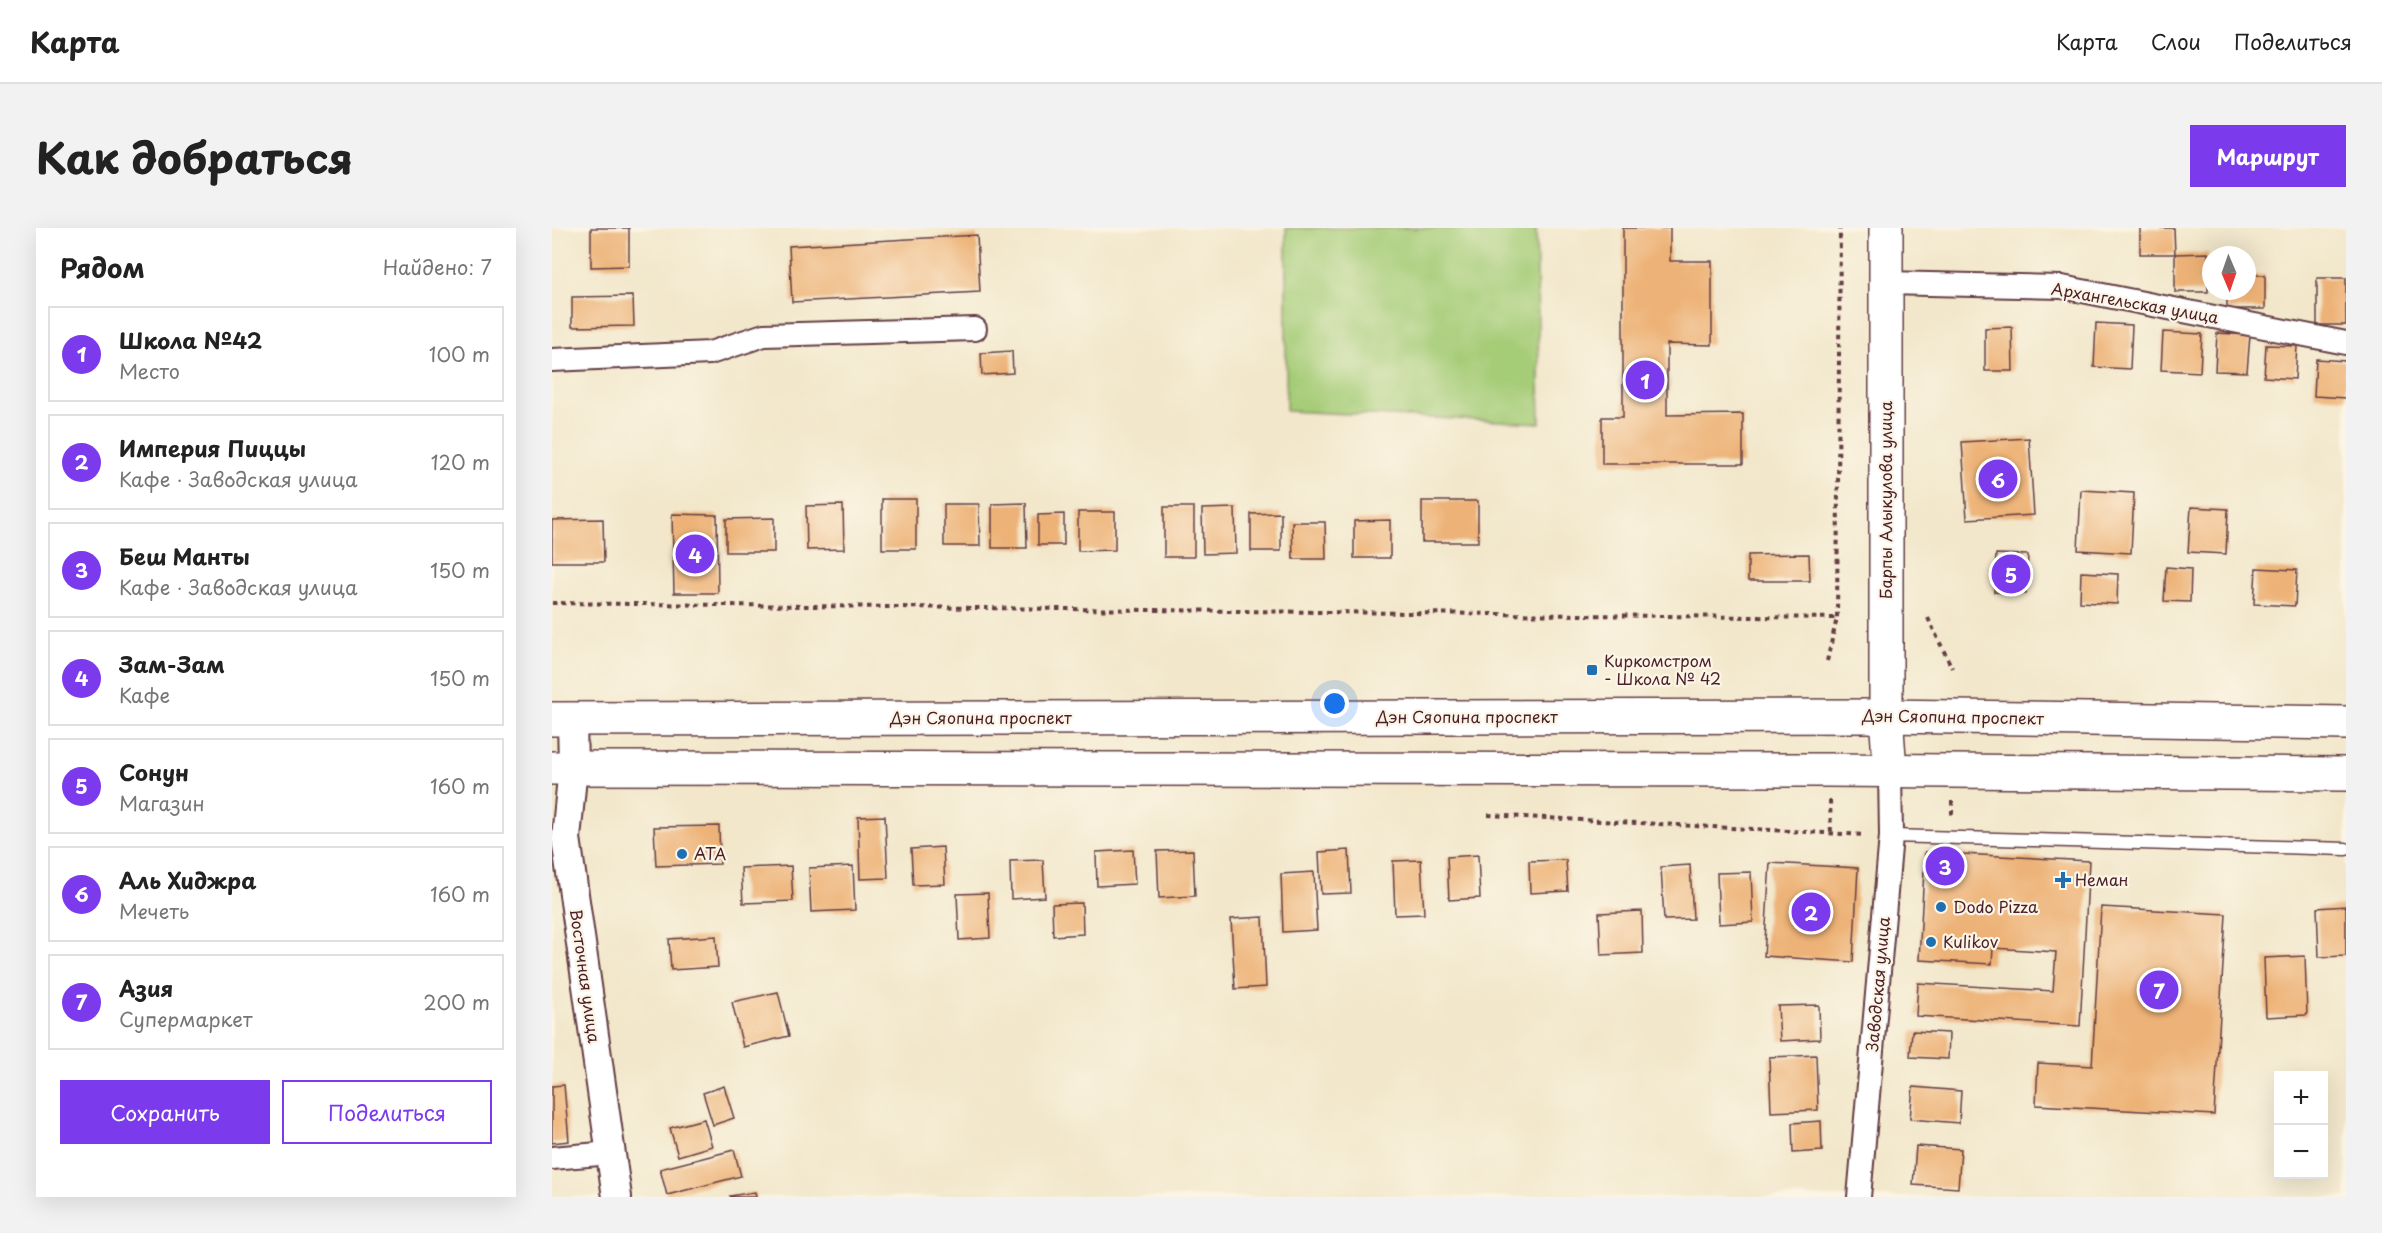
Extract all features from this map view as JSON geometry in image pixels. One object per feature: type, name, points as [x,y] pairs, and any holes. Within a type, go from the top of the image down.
[{"type":"main road","name":"Барпы Алыкулова улица","points":[[1886,228],[1886,716],[1890,771]]},
{"type":"main road","name":"Дэн Сяопина проспект","points":[[562,719],[1886,716],[2346,723]]},
{"type":"main road","points":[[562,767],[2346,774]]},
{"type":"street","name":"Архангельская улица","points":[[1885,283],[2062,287],[2346,343]]},
{"type":"street","points":[[552,360],[710,353],[764,335],[975,329]]},
{"type":"street","name":"Восточная улица","points":[[562,719],[566,838],[617,1197]]},
{"type":"street","name":"Заводская улица","points":[[1859,1197],[1891,836],[1890,771]]},
{"type":"street","points":[[552,1158],[611,1153]]},
{"type":"lane","points":[[1891,836],[2346,849]]},
{"type":"path","points":[[1827,661],[1837,618],[1840,228]]},
{"type":"path","points":[[552,603],[1837,618]]},
{"type":"path","points":[[1928,618],[1952,668]]},
{"type":"path","points":[[1830,799],[1830,835]]},
{"type":"path","points":[[1488,815],[1830,835],[1864,835]]},
{"type":"green space","points":[[1286,228],[1536,228],[1540,423],[1286,411]]},
{"type":"building","points":[[591,228],[629,228],[629,266],[591,267]]},
{"type":"building","points":[[1623,228],[1670,228],[1670,261],[1712,261],[1712,345],[1667,344],[1667,415],[1743,414],[1743,464],[1602,464],[1602,417],[1623,417]]},
{"type":"building","points":[[2140,228],[2174,228],[2175,254],[2140,254]]},
{"type":"building","points":[[977,235],[980,292],[792,302],[789,246]]},
{"type":"building","points":[[2202,253],[2202,292],[2175,292],[2175,254]]},
{"type":"building","points":[[2256,275],[2265,275],[2265,309],[2227,309],[2227,300],[2256,300]]},
{"type":"building","points":[[2317,278],[2346,278],[2346,325],[2317,325]]},
{"type":"building","points":[[633,296],[634,326],[572,327],[572,297]]},
{"type":"building","points":[[2096,323],[2132,325],[2130,369],[2094,367]]},
{"type":"building","points":[[2012,327],[2013,371],[1985,371],[1985,328]]},
{"type":"building","points":[[2163,332],[2202,334],[2200,372],[2161,370]]},
{"type":"building","points":[[2217,333],[2250,335],[2247,372],[2215,371]]},
{"type":"building","points":[[2266,345],[2297,346],[2295,379],[2264,377]]},
{"type":"building","points":[[1012,351],[1013,373],[982,375],[981,353]]},
{"type":"building","points":[[2316,359],[2346,361],[2346,398],[2314,396]]},
{"type":"building","points":[[2029,438],[2034,515],[1967,519],[1962,442]]},
{"type":"building","points":[[2081,490],[2134,493],[2131,553],[2078,550]]},
{"type":"building","points":[[882,499],[916,499],[916,549],[882,549]]},
{"type":"building","points":[[1422,501],[1478,501],[1478,542],[1422,542]]},
{"type":"building","points":[[1026,503],[1027,548],[992,548],[992,504]]},
{"type":"building","points":[[944,504],[979,504],[980,546],[944,546]]},
{"type":"building","points":[[843,505],[844,549],[807,550],[806,506]]},
{"type":"building","points":[[1164,507],[1194,507],[1194,557],[1164,557]]},
{"type":"building","points":[[2191,507],[2228,509],[2226,554],[2188,552]]},
{"type":"building","points":[[1235,508],[1236,553],[1203,554],[1202,509]]},
{"type":"building","points":[[1078,512],[1115,512],[1115,550],[1078,551]]},
{"type":"building","points":[[1281,513],[1281,551],[1251,551],[1251,514]]},
{"type":"building","points":[[672,514],[717,515],[718,593],[674,593]]},
{"type":"building","points":[[1064,514],[1064,545],[1038,545],[1038,515]]},
{"type":"building","points":[[774,518],[774,552],[726,552],[726,519]]},
{"type":"building","points":[[603,519],[604,562],[552,562],[552,520]]},
{"type":"building","points":[[1390,520],[1390,558],[1354,558],[1354,521]]},
{"type":"building","points":[[1292,522],[1325,522],[1326,559],[1293,559]]},
{"type":"building","points":[[1809,554],[1810,581],[1748,581],[1748,555]]},
{"type":"building","points":[[1996,554],[2028,555],[2026,594],[1994,592]]},
{"type":"building","points":[[2166,567],[2191,569],[2190,602],[2164,601]]},
{"type":"building","points":[[2256,568],[2297,570],[2295,606],[2254,604]]},
{"type":"building","points":[[2081,572],[2118,574],[2117,604],[2080,602]]},
{"type":"building","points":[[885,816],[888,878],[860,879],[858,817]]},
{"type":"building","points":[[719,826],[720,864],[656,866],[654,827]]},
{"type":"building","points":[[943,847],[945,884],[913,885],[911,849]]},
{"type":"building","points":[[1133,850],[1135,884],[1097,886],[1096,852]]},
{"type":"building","points":[[1193,850],[1195,896],[1159,898],[1157,851]]},
{"type":"building","points":[[1349,850],[1351,893],[1321,894],[1319,852]]},
{"type":"building","points":[[1925,852],[2089,861],[2080,1026],[1916,1016],[1918,983],[2053,991],[2056,952],[1993,948],[1992,964],[1919,960]]},
{"type":"building","points":[[1478,855],[1480,898],[1449,900],[1447,857]]},
{"type":"building","points":[[1043,860],[1045,897],[1011,899],[1010,861]]},
{"type":"building","points":[[1421,860],[1424,914],[1395,915],[1393,861]]},
{"type":"building","points":[[1566,860],[1568,891],[1530,893],[1529,861]]},
{"type":"building","points":[[1770,863],[1858,868],[1853,962],[1764,956]]},
{"type":"building","points":[[1690,865],[1693,919],[1664,920],[1661,867]]},
{"type":"building","points":[[791,866],[793,901],[743,903],[741,868]]},
{"type":"building","points":[[853,866],[855,910],[811,912],[809,868]]},
{"type":"building","points":[[1314,872],[1317,930],[1283,932],[1281,874]]},
{"type":"building","points":[[1751,872],[1753,922],[1719,924],[1717,873]]},
{"type":"building","points":[[988,893],[990,938],[959,940],[957,894]]},
{"type":"building","points":[[1082,903],[1083,934],[1053,936],[1052,904]]},
{"type":"building","points":[[2346,906],[2346,956],[2319,957],[2317,908]]},
{"type":"building","points":[[2101,907],[2226,914],[2214,1115],[2036,1105],[2038,1063],[2092,1066]]},
{"type":"building","points":[[1642,911],[1643,953],[1601,955],[1599,913]]},
{"type":"building","points":[[1263,917],[1266,987],[1235,989],[1231,919]]},
{"type":"building","points":[[716,936],[718,967],[671,970],[669,939]]},
{"type":"building","points":[[2305,956],[2307,1015],[2266,1017],[2264,958]]},
{"type":"building","points":[[778,992],[789,1036],[743,1047],[732,1002]]},
{"type":"building","points":[[1819,1005],[1820,1039],[1780,1041],[1778,1006]]},
{"type":"building","points":[[1912,1031],[1949,1033],[1948,1059],[1910,1057]]},
{"type":"building","points":[[1816,1055],[1818,1110],[1771,1112],[1769,1057]]},
{"type":"building","points":[[564,1085],[569,1141],[552,1143],[552,1086]]},
{"type":"building","points":[[724,1086],[734,1118],[713,1125],[703,1093]]},
{"type":"building","points":[[1913,1087],[1961,1091],[1959,1123],[1910,1119]]},
{"type":"building","points":[[704,1119],[712,1146],[678,1156],[670,1128]]},
{"type":"building","points":[[1821,1121],[1822,1151],[1793,1153],[1792,1123]]},
{"type":"building","points":[[1916,1146],[1961,1149],[1958,1188],[1913,1185]]},
{"type":"building","points":[[734,1150],[741,1176],[667,1195],[660,1169]]},
{"type":"building","points":[[755,1192],[756,1197],[730,1196]]},
{"type":"place","name":"Школа №42","points":[[1645,380]]},
{"type":"place","name":"Аль Хиджра","points":[[1998,479]]},
{"type":"place","name":"Зам-Зам","points":[[695,554]]},
{"type":"place","name":"Сонун","points":[[2011,574]]},
{"type":"place","name":"Киркомстром - Школа № 42","points":[[1592,670]]},
{"type":"place","name":"АТА","points":[[682,854]]},
{"type":"place","name":"Беш Манты","points":[[1945,866]]},
{"type":"place","name":"Неман","points":[[2063,880]]},
{"type":"place","name":"Dodo Pizza","points":[[1941,907]]},
{"type":"place","name":"Империя Пиццы","points":[[1811,912]]},
{"type":"place","name":"Kulikov","points":[[1931,942]]},
{"type":"place","name":"Азия","points":[[2159,990]]}]
